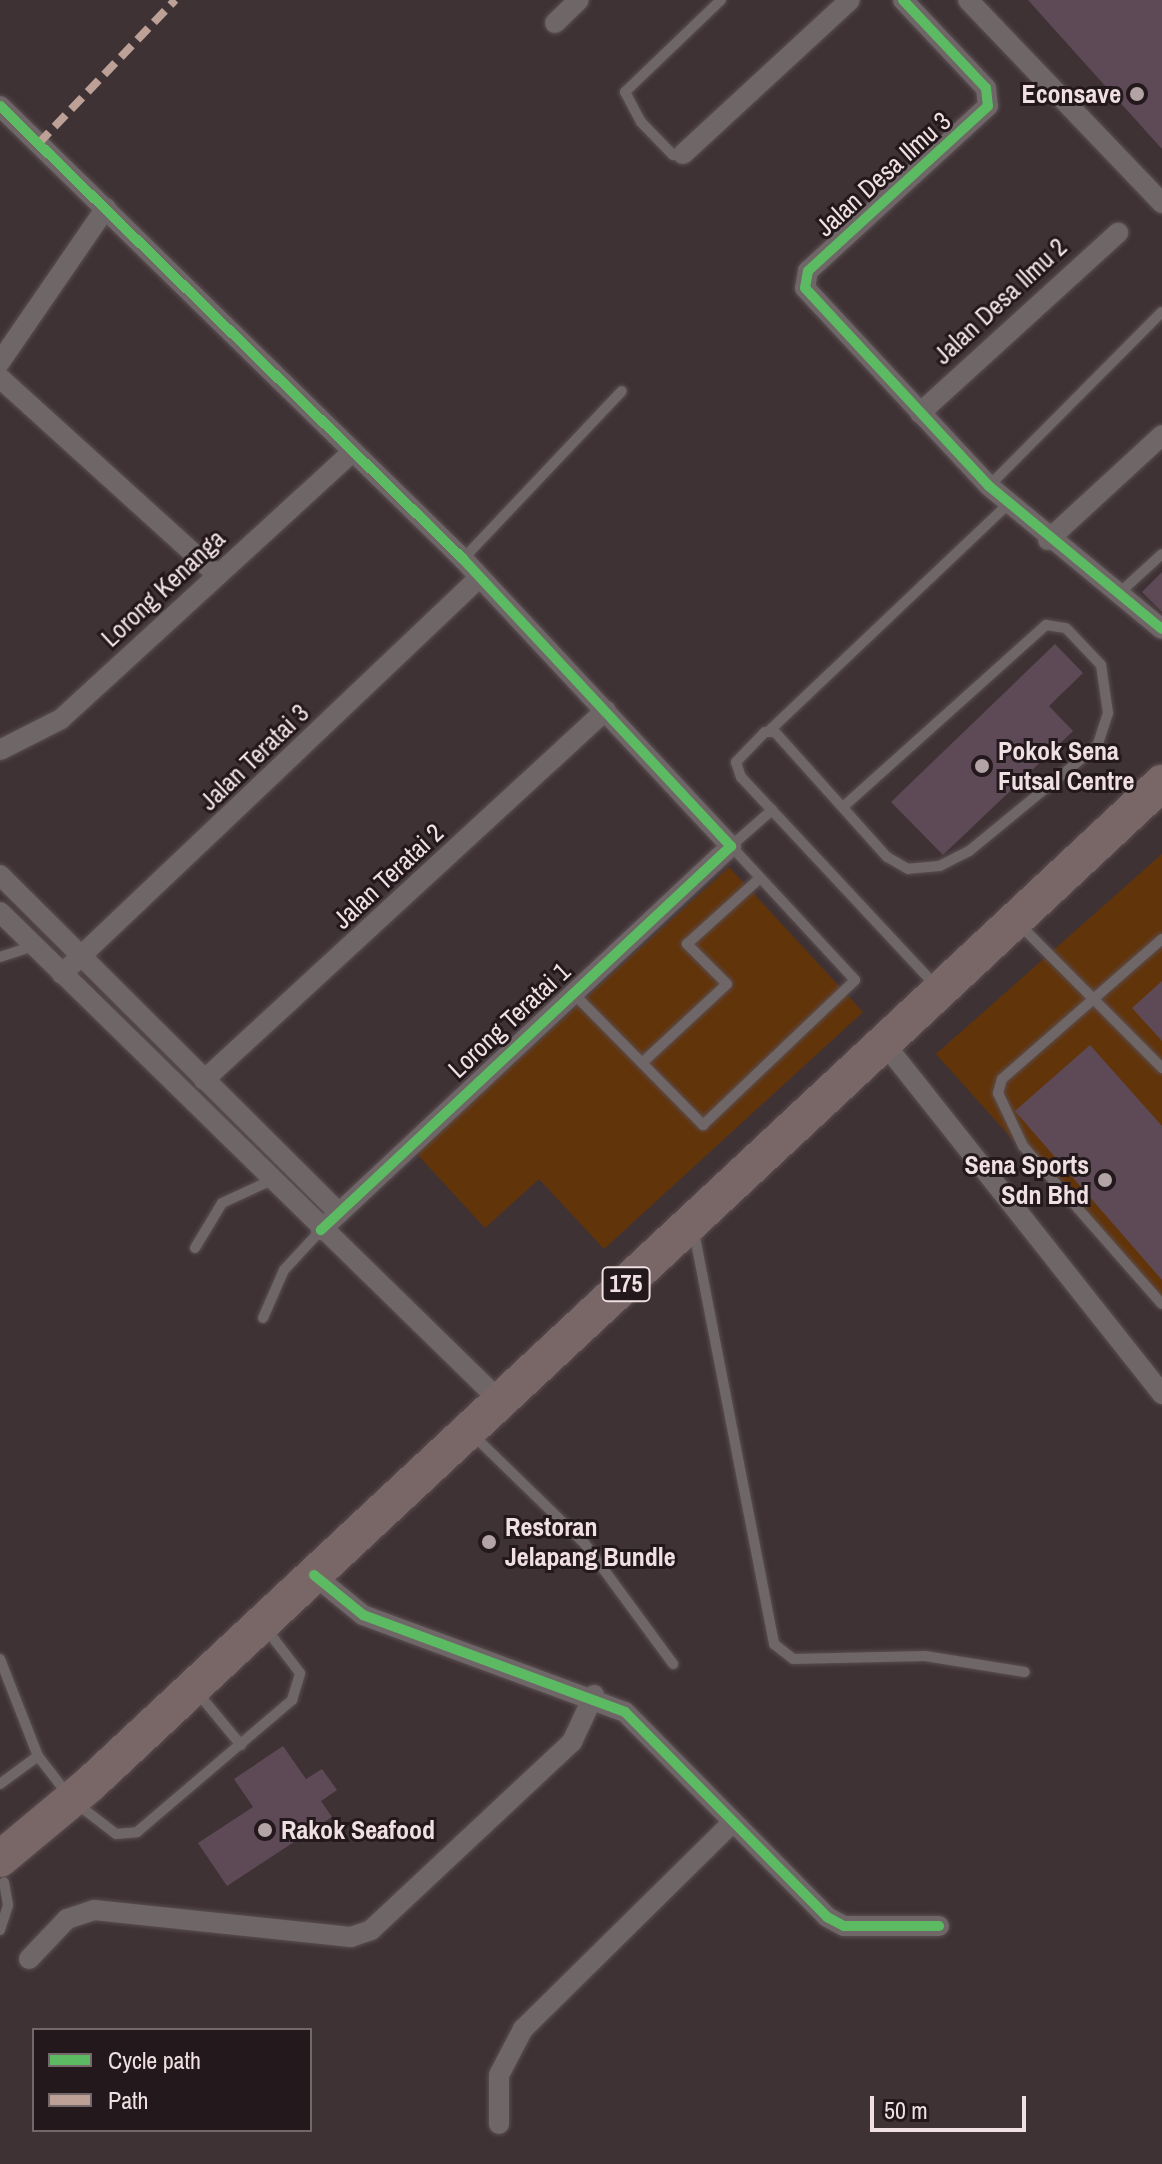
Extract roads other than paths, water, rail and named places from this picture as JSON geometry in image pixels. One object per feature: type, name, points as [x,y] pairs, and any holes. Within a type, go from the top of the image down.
[{"type":"highway","name":"175","points":[[2,1867],[1162,783]]},
{"type":"street","points":[[555,23],[579,0]]},
{"type":"street","points":[[683,154],[850,0]]},
{"type":"street","name":"Jalan Desa Ilmu 3","points":[[903,0],[990,96],[985,111],[804,283],[920,413]]},
{"type":"street","points":[[968,0],[1162,203]]},
{"type":"street","points":[[0,106],[463,559],[731,846]]},
{"type":"street","points":[[0,362],[29,310],[106,208]]},
{"type":"street","name":"Jalan Desa Ilmu 2","points":[[920,413],[1118,233]]},
{"type":"street","points":[[0,378],[216,574]]},
{"type":"street","points":[[920,413],[989,486],[1048,540],[1115,597],[1162,629]]},
{"type":"street","points":[[1048,540],[1162,435]]},
{"type":"street","name":"Lorong Kenanga","points":[[0,750],[61,719],[353,451]]},
{"type":"street","name":"Jalan Teratai 3","points":[[62,974],[480,577]]},
{"type":"street","name":"Jalan Teratai 2","points":[[204,1080],[606,710]]},
{"type":"street","name":"Lorong Teratai 1","points":[[321,1230],[731,846]]},
{"type":"street","points":[[0,875],[339,1213]]},
{"type":"street","points":[[0,912],[321,1230],[500,1401]]},
{"type":"street","points":[[884,1043],[1162,1394]]},
{"type":"street","points":[[314,1575],[363,1615],[594,1695],[625,1712],[835,1922],[939,1926]]},
{"type":"street","points":[[29,1959],[67,1919],[94,1910],[351,1937],[371,1930],[572,1742],[594,1695]]},
{"type":"street","points":[[499,2124],[499,2075],[523,2029],[733,1822]]},
{"type":"lane","points":[[683,154],[673,155],[641,122],[625,92],[721,0]]},
{"type":"lane","points":[[989,486],[1162,312]]},
{"type":"lane","points":[[463,559],[622,391]]},
{"type":"lane","points":[[940,990],[772,810],[736,766],[1008,504]]},
{"type":"lane","points":[[1115,597],[1162,554]]},
{"type":"lane","points":[[769,731],[897,864],[923,870],[953,861],[1097,746],[1108,713],[1101,665],[1066,628],[1046,625],[843,807]]},
{"type":"lane","points":[[572,992],[703,1125],[855,980],[731,846],[772,810]]},
{"type":"lane","points":[[642,1063],[727,984],[687,944],[760,878]]},
{"type":"lane","points":[[1015,920],[1097,996],[1162,1068]]},
{"type":"lane","points":[[1162,939],[1002,1079],[1000,1107],[1023,1146],[1162,1304]]},
{"type":"lane","points":[[0,957],[34,946]]},
{"type":"lane","points":[[195,1248],[222,1203],[272,1180]]},
{"type":"lane","points":[[693,1222],[774,1644],[793,1659],[925,1656],[1025,1672]]},
{"type":"lane","points":[[263,1318],[284,1270],[321,1230]]},
{"type":"lane","points":[[469,1430],[585,1544],[673,1664]]},
{"type":"lane","points":[[0,1659],[38,1756],[116,1834],[137,1832],[241,1745],[300,1688],[284,1646],[261,1625]]},
{"type":"lane","points":[[193,1688],[241,1745]]},
{"type":"lane","points":[[0,1784],[38,1756]]},
{"type":"lane","points":[[0,1930],[8,1905],[2,1867]]},
{"type":"place","name":"Econsave","points":[[1137,94]]},
{"type":"place","name":"Pokok Sena Futsal Centre","points":[[982,766]]},
{"type":"place","name":"Sena Sports Sdn Bhd","points":[[1105,1180]]},
{"type":"place","name":"Restoran Jelapang Bundle","points":[[489,1542]]},
{"type":"place","name":"Rakok Seafood","points":[[265,1830]]}]
